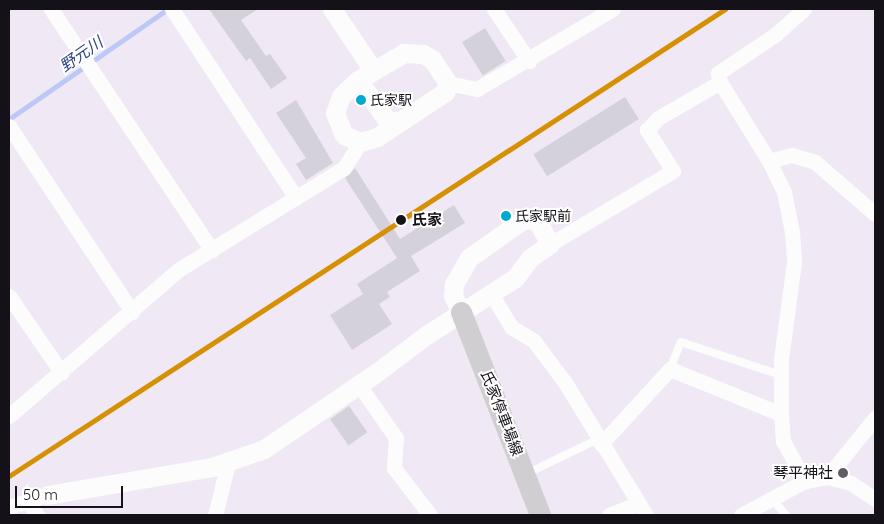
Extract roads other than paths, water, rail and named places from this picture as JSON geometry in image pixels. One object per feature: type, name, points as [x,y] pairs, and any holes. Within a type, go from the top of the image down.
[{"type":"main road","name":"氏家停車場線","points":[[461,312],[540,515]]},
{"type":"street","points":[[51,9],[212,250]]},
{"type":"street","points":[[172,9],[296,198]]},
{"type":"street","points":[[332,9],[387,120],[398,122],[410,116]]},
{"type":"street","points":[[494,9],[529,61]]},
{"type":"street","points":[[804,9],[776,34],[718,73],[720,82],[769,161],[784,192],[793,242],[794,262],[781,375],[780,414],[783,440],[804,481]]},
{"type":"street","points":[[448,83],[445,92],[410,116],[377,137],[360,142],[344,135],[335,113],[341,96],[365,75],[412,52],[432,59],[448,83],[477,89],[529,61],[604,11]]},
{"type":"street","points":[[9,508],[48,495],[228,463],[264,449],[359,385],[461,312],[492,295],[515,278],[530,258],[550,244],[673,171],[647,130],[658,118],[720,82]]},
{"type":"street","points":[[9,126],[132,312]]},
{"type":"street","points":[[9,416],[62,373],[178,270],[344,168],[360,142]]},
{"type":"street","points":[[769,161],[792,155],[815,162],[875,214]]},
{"type":"street","points":[[461,312],[453,296],[454,284],[469,258],[480,248],[527,219],[537,221],[550,244]]},
{"type":"street","points":[[492,295],[511,327],[534,340],[566,384],[641,510],[609,515]]},
{"type":"street","points":[[9,296],[62,373]]},
{"type":"street","points":[[600,442],[670,368],[780,414]]},
{"type":"street","points":[[359,385],[396,438],[394,468],[430,515]]},
{"type":"street","points":[[827,477],[875,418]]},
{"type":"street","points":[[215,515],[228,463]]},
{"type":"street","points":[[741,515],[804,481],[827,477],[851,483],[875,499]]},
{"type":"street","points":[[27,501],[37,515]]},
{"type":"lane","points":[[670,368],[682,342],[781,375]]},
{"type":"lane","points":[[525,475],[600,442]]},
{"type":"lane","points":[[772,498],[786,515]]},
{"type":"waterway","name":"野元川","points":[[9,119],[168,9]]},
{"type":"place","name":"氏家駅","points":[[361,100]]},
{"type":"place","name":"氏家駅前","points":[[506,216]]},
{"type":"place","name":"氏家","points":[[401,220]]},
{"type":"place","name":"琴平神社","points":[[843,473]]}]
